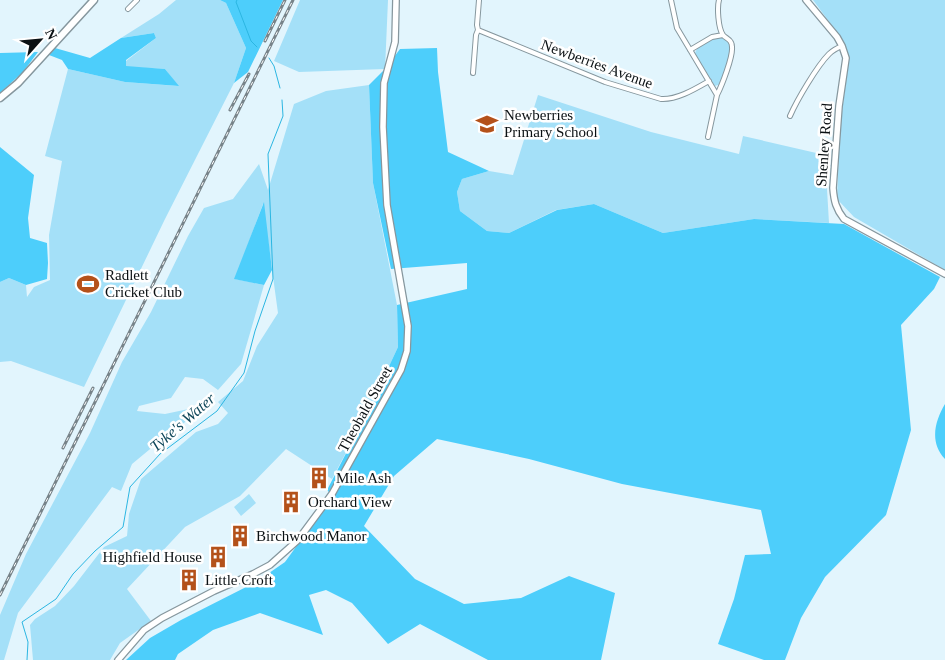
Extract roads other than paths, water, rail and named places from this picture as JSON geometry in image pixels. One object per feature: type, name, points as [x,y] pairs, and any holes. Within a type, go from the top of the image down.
[{"type":"main road","points":[[0,98],[18,84],[94,0]]},
{"type":"street","points":[[128,9],[132,2],[137,0]]},
{"type":"street","name":"Theobald Street","points":[[118,660],[144,630],[162,618],[214,591],[270,565],[298,540],[332,494],[401,370],[407,351],[408,326],[387,205],[383,127],[384,83],[395,42],[396,0]]},
{"type":"street","points":[[473,73],[479,0]]},
{"type":"street","points":[[671,0],[675,23],[717,96]]},
{"type":"street","points":[[708,137],[717,96],[732,47],[730,40],[723,35],[719,21],[718,5],[720,0]]},
{"type":"street","points":[[790,116],[825,58],[832,51],[842,46],[837,36],[806,0]]},
{"type":"street","name":"Newberries Avenue","points":[[478,30],[606,82],[661,99],[668,99],[691,91],[709,81]]},
{"type":"street","points":[[690,50],[712,37],[723,35]]},
{"type":"street","name":"Shenley Road","points":[[842,46],[846,58],[839,106],[833,188],[834,200],[838,211],[844,219],[945,274]]},
{"type":"waterway","name":"Tyke's Water","points":[[237,0],[236,2],[251,41],[257,47]]},
{"type":"waterway","name":"Tyke's Water","points":[[269,58],[274,66],[280,88]]},
{"type":"waterway","name":"Tyke's Water","points":[[27,660],[28,642],[22,622],[56,599],[73,574],[95,551],[123,527],[130,487],[160,454],[217,411],[244,373],[255,331],[273,279],[268,154],[283,116],[282,100]]},
{"type":"railway","points":[[265,41],[285,0]]},
{"type":"railway","points":[[0,595],[293,0]]},
{"type":"railway","points":[[230,110],[249,74]]},
{"type":"railway","points":[[63,448],[93,388]]},
{"type":"place","name":"Newberries Primary School","points":[[487,124]]},
{"type":"place","name":"Radlett Cricket Club","points":[[88,284]]},
{"type":"place","name":"Mile Ash","points":[[319,478]]},
{"type":"place","name":"Orchard View","points":[[291,502]]},
{"type":"place","name":"Birchwood Manor","points":[[240,536]]},
{"type":"place","name":"Highfield House","points":[[218,557]]},
{"type":"place","name":"Little Croft","points":[[189,580]]}]
